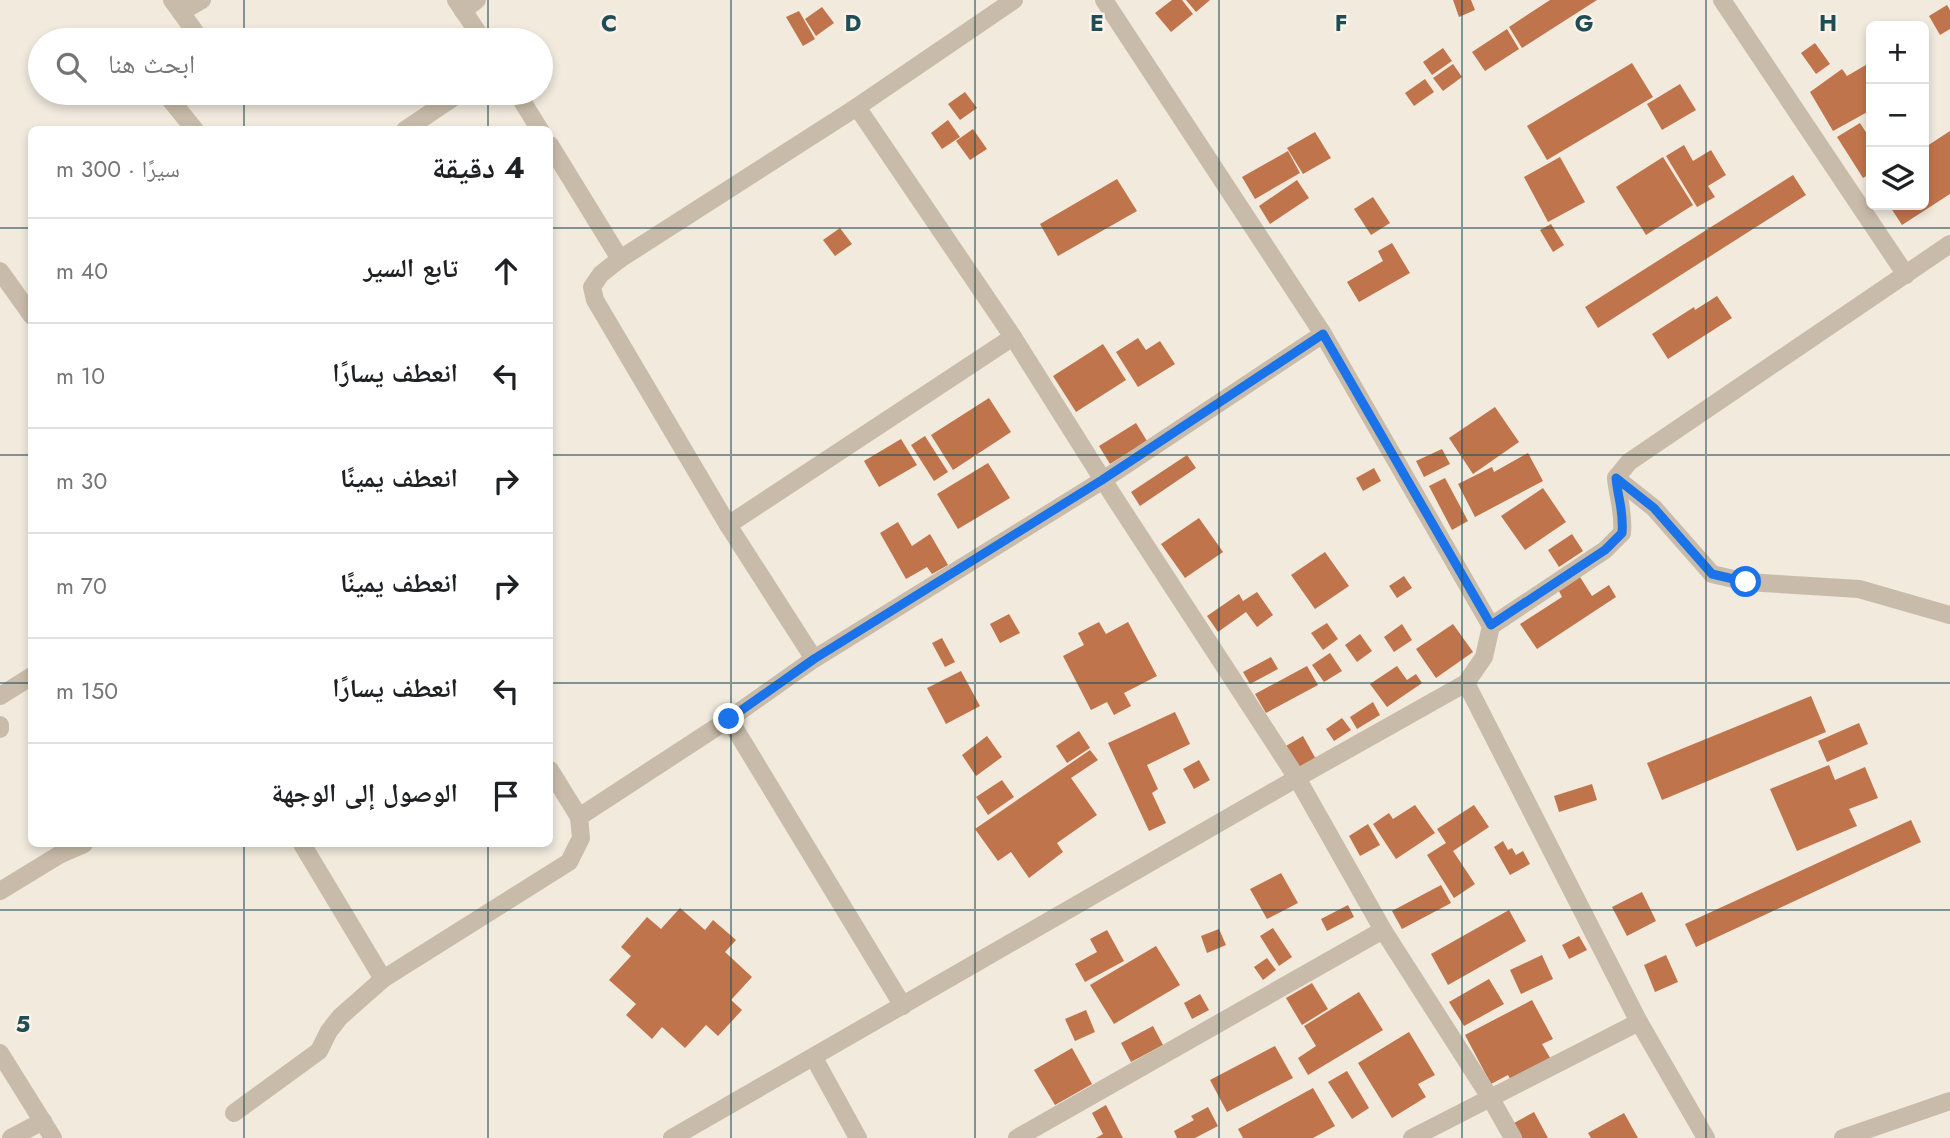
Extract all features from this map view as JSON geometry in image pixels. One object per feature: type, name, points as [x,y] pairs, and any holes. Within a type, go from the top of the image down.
[{"type":"street","points":[[192,28],[176,6],[202,0]]},
{"type":"street","points":[[814,659],[728,525],[595,300],[592,287],[601,274],[620,259],[857,107],[1014,0]]},
{"type":"street","points":[[672,1138],[1466,683],[1484,657],[1491,625],[1323,334],[1104,0]]},
{"type":"street","points":[[1722,0],[1906,275]]},
{"type":"street","points":[[465,4],[477,28]]},
{"type":"street","points":[[175,105],[192,126]]},
{"type":"street","points":[[411,126],[442,105]]},
{"type":"street","points":[[524,105],[538,126]]},
{"type":"street","points":[[857,107],[1013,337],[1102,480],[1297,778],[1382,930],[1492,1099],[1513,1138]]},
{"type":"street","points":[[553,150],[620,259]]},
{"type":"street","points":[[1491,625],[1605,550],[1622,533],[1624,514],[1616,478],[1629,462],[1950,244]]},
{"type":"street","points":[[0,271],[28,310]]},
{"type":"street","points":[[579,817],[729,719],[814,659],[1102,480],[1323,334]]},
{"type":"street","points":[[728,525],[1013,337]]},
{"type":"street","points":[[1616,478],[1654,508],[1712,574],[1746,582],[1859,589],[1950,615]]},
{"type":"street","points":[[0,696],[28,678]]},
{"type":"street","points":[[1466,683],[1639,1022],[1706,1138]]},
{"type":"street","points":[[729,719],[903,1006]]},
{"type":"street","points":[[234,1113],[319,1051],[340,1017],[383,979],[569,862],[581,838],[579,817],[553,775]]},
{"type":"street","points":[[0,891],[77,847]]},
{"type":"street","points":[[304,847],[383,979]]},
{"type":"street","points":[[1017,1138],[1382,930]]},
{"type":"street","points":[[1412,1138],[1639,1022]]},
{"type":"street","points":[[0,1053],[53,1138]]},
{"type":"street","points":[[814,1058],[858,1138]]},
{"type":"street","points":[[1843,1138],[1942,1104],[1950,1090]]},
{"type":"street","points":[[11,1138],[43,1121]]},
{"type":"street","points":[[700,1121],[708,1138]]},
{"type":"building","points":[[1172,0],[1182,0],[1193,14],[1171,32],[1155,13]]},
{"type":"building","points":[[1186,0],[1210,0],[1196,12]]},
{"type":"building","points":[[1453,0],[1471,0],[1475,10],[1459,17]]},
{"type":"building","points":[[1550,0],[1597,0],[1522,48],[1509,27]]},
{"type":"building","points":[[1947,5],[1950,10],[1950,29],[1940,35],[1929,16]]},
{"type":"building","points":[[822,7],[834,23],[816,36],[805,19]]},
{"type":"building","points":[[799,11],[815,39],[803,46],[786,17]]},
{"type":"building","points":[[1507,29],[1519,49],[1485,71],[1472,52]]},
{"type":"building","points":[[1815,43],[1830,64],[1816,74],[1801,53]]},
{"type":"building","points":[[1443,48],[1452,61],[1432,75],[1423,62]]},
{"type":"building","points":[[1632,63],[1653,97],[1547,160],[1527,126]]},
{"type":"building","points":[[1453,64],[1462,77],[1443,91],[1433,78]]},
{"type":"building","points":[[1866,65],[1866,113],[1833,131],[1810,92],[1842,69],[1847,76]]},
{"type":"building","points":[[1425,79],[1434,92],[1414,106],[1405,93]]},
{"type":"building","points":[[1680,84],[1696,110],[1662,130],[1647,104]]},
{"type":"building","points":[[965,92],[977,108],[960,120],[948,104]]},
{"type":"building","points":[[948,120],[960,137],[942,149],[931,133]]},
{"type":"building","points":[[1860,123],[1866,132],[1866,176],[1863,178],[1837,137]]},
{"type":"building","points":[[973,129],[987,149],[970,160],[956,141]]},
{"type":"building","points":[[1950,131],[1950,194],[1929,208],[1929,147]]},
{"type":"building","points":[[1315,132],[1331,158],[1303,174],[1287,148]]},
{"type":"building","points":[[1684,145],[1693,161],[1711,150],[1726,175],[1708,186],[1715,197],[1697,207],[1666,156]]},
{"type":"building","points":[[1288,151],[1300,173],[1255,199],[1242,177]]},
{"type":"building","points":[[1560,157],[1585,202],[1548,222],[1524,177]]},
{"type":"building","points":[[1663,157],[1693,205],[1646,235],[1616,187]]},
{"type":"building","points":[[1793,175],[1806,195],[1598,328],[1585,307]]},
{"type":"building","points":[[1117,179],[1137,211],[1058,256],[1040,224]]},
{"type":"building","points":[[1297,180],[1309,198],[1270,224],[1259,206]]},
{"type":"building","points":[[1373,197],[1390,223],[1371,235],[1354,209]]},
{"type":"building","points":[[1892,210],[1925,210],[1902,225]]},
{"type":"building","points":[[1551,224],[1564,245],[1553,252],[1540,230]]},
{"type":"building","points":[[840,228],[852,244],[835,256],[823,240]]},
{"type":"building","points":[[1392,243],[1410,273],[1359,302],[1347,282],[1383,261],[1378,251]]},
{"type":"building","points":[[1717,296],[1732,318],[1668,359],[1652,334],[1694,307],[1695,310]]},
{"type":"building","points":[[1138,338],[1146,350],[1160,341],[1175,364],[1138,387],[1116,352]]},
{"type":"building","points":[[1103,344],[1126,380],[1076,412],[1053,376]]},
{"type":"building","points":[[989,398],[1011,432],[953,470],[931,435]]},
{"type":"building","points":[[1495,407],[1519,442],[1473,474],[1449,438]]},
{"type":"building","points":[[1136,423],[1147,441],[1110,464],[1099,446]]},
{"type":"building","points":[[925,436],[948,472],[934,481],[911,445]]},
{"type":"building","points":[[901,439],[917,465],[879,487],[864,461]]},
{"type":"building","points":[[1442,449],[1450,464],[1424,477],[1416,461]]},
{"type":"building","points":[[1528,453],[1543,481],[1475,517],[1458,484],[1492,467],[1494,472]]},
{"type":"building","points":[[1187,455],[1196,468],[1140,506],[1131,492]]},
{"type":"building","points":[[988,463],[1010,498],[958,529],[937,494]]},
{"type":"building","points":[[1374,468],[1381,481],[1363,491],[1356,478]]},
{"type":"building","points":[[1445,478],[1468,521],[1452,530],[1429,486]]},
{"type":"building","points":[[1543,488],[1566,522],[1525,550],[1501,516]]},
{"type":"building","points":[[1199,518],[1223,552],[1185,578],[1161,544]]},
{"type":"building","points":[[898,522],[912,546],[930,534],[948,565],[932,574],[927,567],[906,579],[880,533]]},
{"type":"building","points":[[1572,534],[1583,551],[1559,567],[1548,550]]},
{"type":"building","points":[[1325,552],[1349,586],[1315,609],[1291,575]]},
{"type":"building","points":[[1404,576],[1412,588],[1397,598],[1389,586]]},
{"type":"building","points":[[1580,577],[1592,596],[1609,585],[1616,597],[1537,649],[1520,624],[1562,597],[1559,591]]},
{"type":"building","points":[[1257,592],[1273,615],[1257,627],[1246,612],[1218,632],[1207,616],[1239,594],[1243,601]]},
{"type":"building","points":[[1009,614],[1020,633],[1000,643],[990,624]]},
{"type":"building","points":[[1099,622],[1106,634],[1128,622],[1157,676],[1124,693],[1131,706],[1114,715],[1107,702],[1091,710],[1063,656],[1084,645],[1078,633]]},
{"type":"building","points":[[1327,623],[1338,639],[1323,650],[1311,633]]},
{"type":"building","points":[[1402,624],[1412,640],[1394,652],[1384,637]]},
{"type":"building","points":[[1453,624],[1473,652],[1436,678],[1416,649]]},
{"type":"building","points":[[1360,634],[1372,651],[1357,662],[1345,645]]},
{"type":"building","points":[[942,638],[955,662],[945,667],[932,643]]},
{"type":"building","points":[[1330,653],[1342,671],[1324,682],[1312,665]]},
{"type":"building","points":[[1271,657],[1278,669],[1250,684],[1243,672]]},
{"type":"building","points":[[1307,666],[1318,685],[1266,713],[1255,694]]},
{"type":"building","points":[[1397,666],[1407,680],[1416,674],[1422,683],[1387,707],[1370,684]]},
{"type":"building","points":[[961,671],[980,706],[946,724],[927,688]]},
{"type":"building","points":[[1811,696],[1826,732],[1662,800],[1647,763]]},
{"type":"building","points":[[1373,702],[1380,715],[1357,729],[1350,717]]},
{"type":"building","points":[[1175,712],[1190,744],[1147,765],[1158,789],[1152,793],[1166,823],[1149,831],[1108,743]]},
{"type":"building","points":[[1342,718],[1351,730],[1334,741],[1326,729]]},
{"type":"building","points":[[1859,723],[1868,744],[1827,762],[1818,741]]},
{"type":"building","points":[[1079,731],[1090,748],[1067,763],[1056,746]]},
{"type":"building","points":[[987,736],[1002,757],[976,776],[962,755]]},
{"type":"building","points":[[1303,736],[1317,761],[1300,771],[1286,746]]},
{"type":"building","points":[[1090,750],[1098,760],[1071,778],[1097,815],[1057,843],[1063,852],[1029,878],[1011,852],[998,861],[975,829]]},
{"type":"building","points":[[1199,760],[1210,780],[1194,789],[1183,769]]},
{"type":"building","points":[[1829,765],[1835,780],[1865,767],[1878,798],[1849,809],[1857,826],[1797,851],[1770,789]]},
{"type":"building","points":[[1002,780],[1014,797],[988,815],[976,797]]},
{"type":"building","points":[[1592,784],[1597,800],[1559,812],[1554,796]]},
{"type":"building","points":[[1415,805],[1435,833],[1396,859],[1373,824],[1389,813],[1393,819]]},
{"type":"building","points":[[1474,805],[1489,827],[1453,851],[1475,884],[1454,898],[1427,855],[1446,843],[1437,829]]},
{"type":"building","points":[[1911,820],[1921,842],[1696,947],[1685,924]]},
{"type":"building","points":[[1368,824],[1380,845],[1360,856],[1349,836]]},
{"type":"building","points":[[1503,841],[1508,850],[1512,848],[1516,855],[1523,851],[1530,864],[1510,875],[1494,847]]},
{"type":"building","points":[[1281,873],[1298,903],[1267,919],[1250,889]]},
{"type":"building","points":[[1441,885],[1451,903],[1402,929],[1392,911]]},
{"type":"building","points":[[1642,892],[1656,921],[1627,936],[1612,907]]},
{"type":"building","points":[[1348,905],[1354,917],[1327,931],[1321,919]]},
{"type":"building","points":[[680,908],[705,930],[713,920],[736,940],[725,952],[752,977],[731,1000],[742,1010],[718,1036],[706,1025],[685,1048],[662,1027],[652,1039],[626,1015],[636,1004],[609,980],[631,956],[621,947],[647,917],[661,929]]},
{"type":"building","points":[[1509,910],[1526,941],[1448,985],[1431,954]]},
{"type":"building","points":[[1273,928],[1292,957],[1279,966],[1260,936]]},
{"type":"building","points":[[1219,929],[1226,945],[1207,953],[1201,936]]},
{"type":"building","points":[[1107,930],[1124,961],[1085,982],[1075,964],[1097,952],[1090,939]]},
{"type":"building","points":[[1579,936],[1587,950],[1569,959],[1562,945]]},
{"type":"building","points":[[1156,946],[1180,985],[1114,1024],[1090,985]]},
{"type":"building","points":[[1542,955],[1553,979],[1521,994],[1510,970]]},
{"type":"building","points":[[1666,955],[1678,982],[1655,992],[1644,965]]},
{"type":"building","points":[[1267,958],[1276,970],[1263,980],[1254,967]]},
{"type":"building","points":[[1489,979],[1504,1004],[1464,1026],[1449,1002]]},
{"type":"building","points":[[1312,983],[1328,1009],[1302,1025],[1286,998]]},
{"type":"building","points":[[1359,992],[1383,1030],[1308,1075],[1298,1058],[1316,1046],[1304,1026]]},
{"type":"building","points":[[1200,994],[1209,1010],[1192,1019],[1184,1003]]},
{"type":"building","points":[[1532,1000],[1553,1039],[1542,1044],[1552,1061],[1512,1082],[1508,1075],[1491,1084],[1465,1035]]},
{"type":"building","points":[[1086,1010],[1095,1032],[1075,1041],[1065,1019]]},
{"type":"building","points":[[1153,1026],[1163,1045],[1131,1062],[1121,1043]]},
{"type":"building","points":[[1409,1032],[1435,1075],[1418,1084],[1426,1097],[1392,1118],[1358,1063]]},
{"type":"building","points":[[1275,1046],[1293,1078],[1227,1112],[1210,1080]]},
{"type":"building","points":[[1072,1048],[1092,1084],[1055,1105],[1034,1070]]},
{"type":"building","points":[[1347,1071],[1369,1108],[1352,1119],[1328,1082]]},
{"type":"building","points":[[1313,1088],[1335,1126],[1313,1138],[1243,1138],[1238,1129]]},
{"type":"building","points":[[1106,1105],[1123,1138],[1096,1138],[1103,1134],[1092,1113]]},
{"type":"building","points":[[1208,1107],[1218,1126],[1195,1138],[1177,1138],[1174,1131],[1194,1120],[1191,1116]]},
{"type":"building","points":[[1534,1112],[1548,1138],[1522,1138],[1514,1123]]},
{"type":"building","points":[[1624,1113],[1638,1138],[1591,1138],[1588,1133]]},
{"type":"route","points":[[729,719],[814,659],[1102,480],[1323,334],[1491,625],[1605,550],[1622,533],[1624,514],[1616,478],[1654,508],[1712,574],[1746,582]]}]
